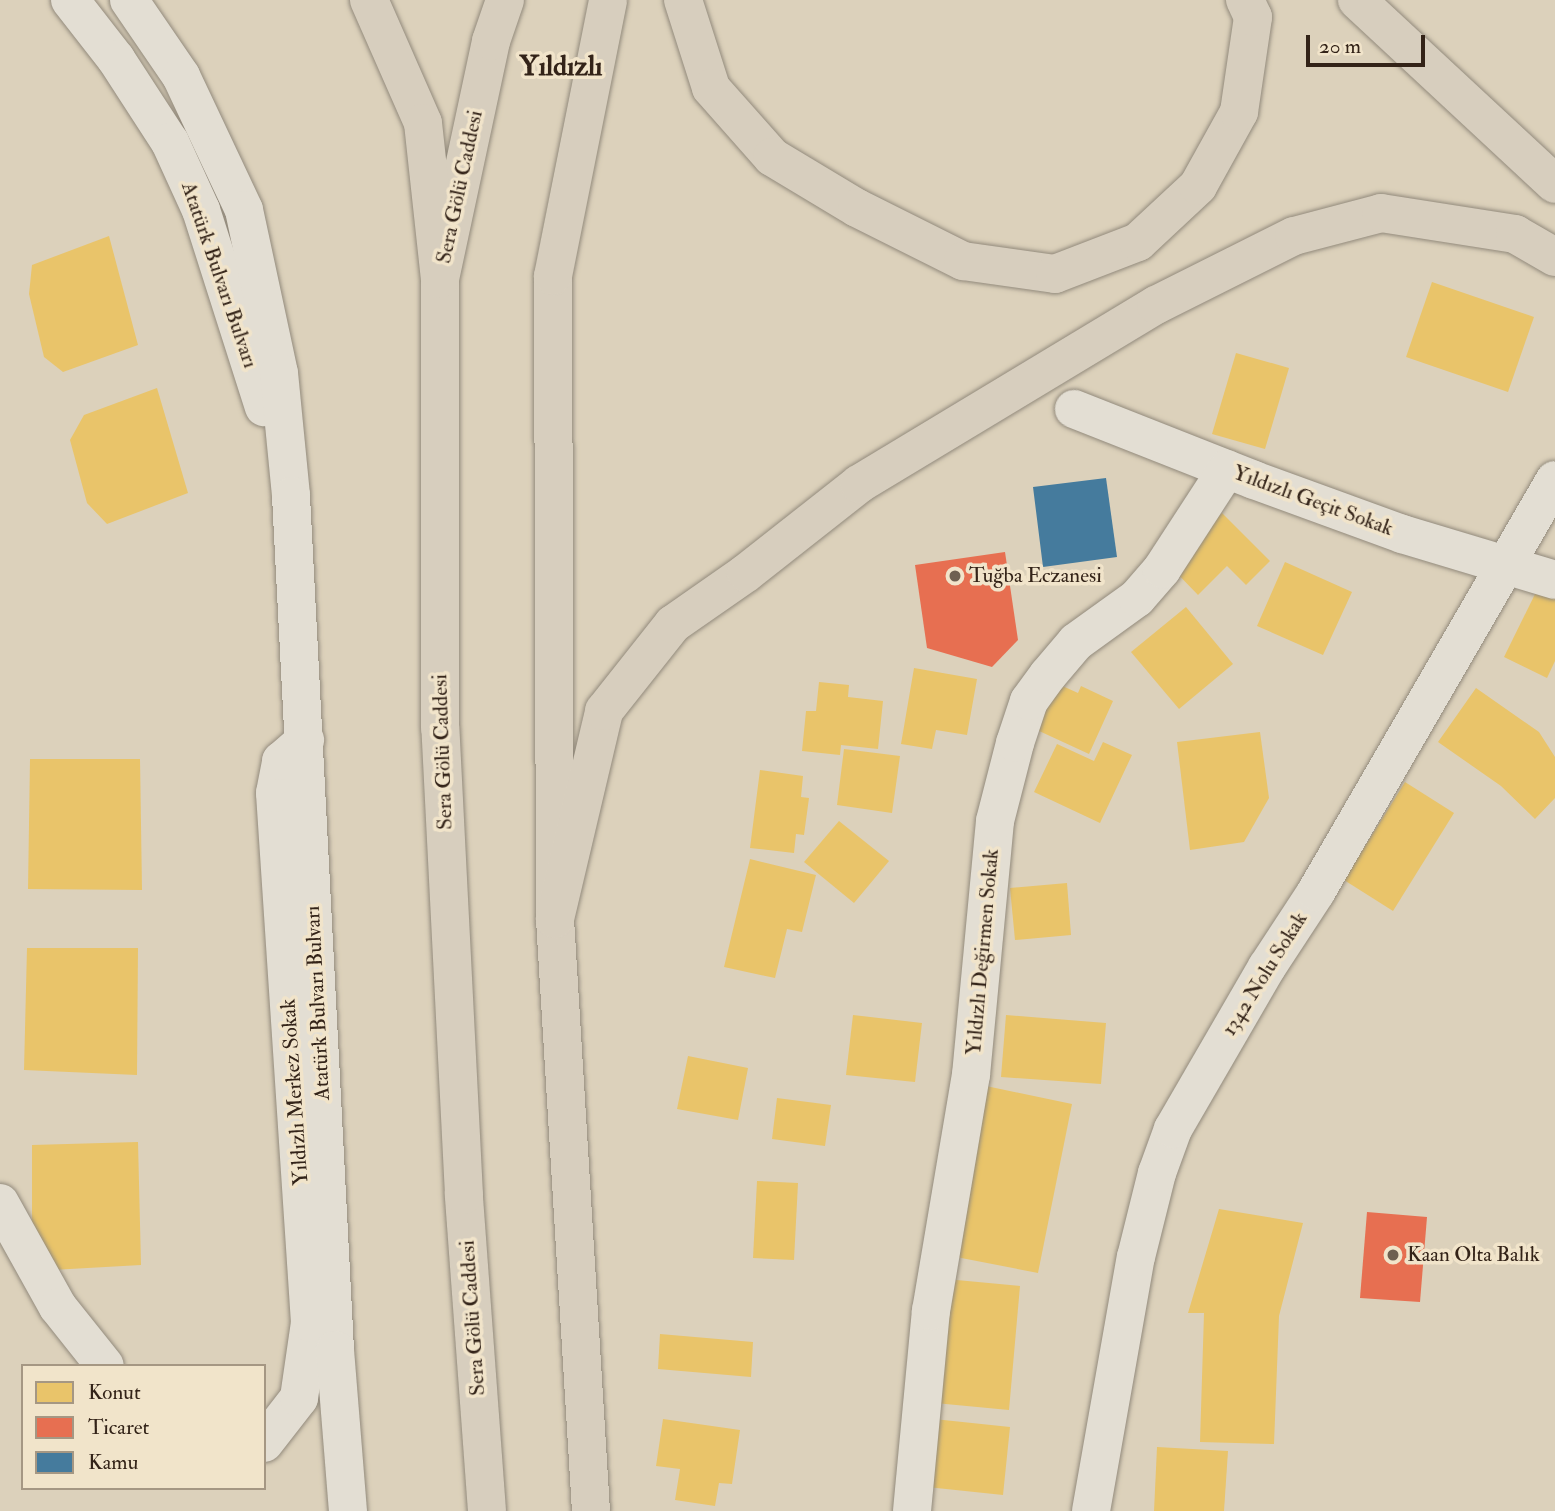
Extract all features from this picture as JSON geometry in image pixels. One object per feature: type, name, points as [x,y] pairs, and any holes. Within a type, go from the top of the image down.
[{"type":"main road","points":[[369,0],[423,123],[440,279]]},
{"type":"main road","name":"Sera Gölü Caddesi","points":[[487,1511],[464,1195],[440,729],[440,279],[491,41],[505,0]]},
{"type":"main road","points":[[592,1511],[555,919],[553,276],[608,0]]},
{"type":"main road","points":[[683,0],[711,88],[772,157],[857,208],[963,261],[1055,274],[1138,242],[1198,186],[1240,112],[1253,17],[1245,0]]},
{"type":"main road","points":[[1357,0],[1555,184]]},
{"type":"main road","points":[[555,919],[604,711],[673,624],[746,573],[859,484],[1156,305],[1294,236],[1381,213],[1515,234],[1555,257]]},
{"type":"street","name":"Atatürk Bulvarı Bulvarı","points":[[70,0],[116,59],[170,142],[196,199],[291,496]]},
{"type":"street","name":"Atatürk Bulvarı Bulvarı","points":[[129,0],[181,76],[244,210],[279,373],[291,496],[335,1350],[348,1511]]},
{"type":"street","name":"Yıldızlı Geçit Sokak","points":[[1074,409],[1402,534],[1555,580]]},
{"type":"street","name":"Yıldızlı Değirmen Sokak","points":[[912,1511],[931,1311],[971,1075],[995,821],[1015,743],[1029,701],[1048,675],[1076,642],[1137,598],[1162,569],[1227,469]]},
{"type":"street","name":"1342 Nolu Sokak","points":[[1091,1511],[1136,1257],[1157,1173],[1173,1129],[1509,564],[1555,480]]},
{"type":"street","name":"Yıldızlı Merkez Sokak","points":[[266,1440],[299,1398],[310,1323],[275,793],[281,761],[305,740]]},
{"type":"street","points":[[0,1203],[58,1307],[103,1364]]},
{"type":"building: Konut","points":[[109,236],[138,345],[63,372],[44,357],[29,294],[32,265]]},
{"type":"building: Konut","points":[[1432,282],[1534,317],[1508,392],[1406,357]]},
{"type":"building: Konut","points":[[1236,353],[1289,368],[1265,449],[1212,434]]},
{"type":"building: Konut","points":[[157,388],[188,493],[107,524],[87,503],[70,440],[84,415]]},
{"type":"building: Konut","points":[[1222,513],[1270,561],[1246,585],[1227,566],[1198,595],[1169,565]]},
{"type":"building: Konut","points":[[1285,562],[1352,592],[1323,655],[1257,626]]},
{"type":"building: Konut","points":[[1539,586],[1555,594],[1555,661],[1547,678],[1504,657]]},
{"type":"building: Konut","points":[[1186,607],[1233,664],[1179,709],[1131,652]]},
{"type":"building: Konut","points":[[914,668],[977,679],[967,735],[936,730],[932,749],[901,744]]},
{"type":"building: Konut","points":[[819,682],[849,685],[848,697],[883,701],[878,749],[841,745],[840,755],[802,751],[806,711],[816,711]]},
{"type":"building: Konut","points":[[1058,684],[1078,693],[1081,686],[1113,701],[1089,754],[1037,730]]},
{"type":"building: Konut","points":[[1476,688],[1539,732],[1555,757],[1555,798],[1535,819],[1501,786],[1438,742]]},
{"type":"building: Konut","points":[[1260,732],[1269,798],[1244,842],[1190,850],[1177,742]]},
{"type":"building: Konut","points":[[1103,742],[1132,755],[1100,823],[1034,792],[1057,744],[1094,761]]},
{"type":"building: Konut","points":[[844,749],[900,756],[892,813],[837,805]]},
{"type":"building: Konut","points":[[30,759],[140,759],[142,890],[28,889]]},
{"type":"building: Konut","points":[[760,770],[803,776],[801,797],[809,798],[804,835],[796,834],[794,853],[750,848]]},
{"type":"building: Konut","points":[[1405,782],[1454,813],[1393,911],[1344,880]]},
{"type":"building: Konut","points":[[839,821],[889,861],[854,903],[804,862]]},
{"type":"building: Konut","points":[[750,859],[816,875],[802,932],[787,929],[775,978],[724,967]]},
{"type":"building: Konut","points":[[1067,883],[1071,935],[1015,940],[1010,888]]},
{"type":"building: Konut","points":[[27,948],[138,948],[137,1075],[24,1070]]},
{"type":"building: Konut","points":[[853,1015],[922,1023],[915,1082],[846,1075]]},
{"type":"building: Konut","points":[[1006,1015],[1106,1023],[1101,1084],[1001,1077]]},
{"type":"building: Konut","points":[[688,1056],[748,1068],[738,1120],[677,1109]]},
{"type":"building: Konut","points":[[986,1086],[1072,1104],[1038,1273],[951,1256]]},
{"type":"building: Konut","points":[[777,1098],[831,1105],[825,1146],[772,1139]]},
{"type":"building: Konut","points":[[138,1142],[141,1265],[52,1270],[32,1244],[32,1145]]},
{"type":"building: Konut","points":[[757,1181],[798,1183],[794,1260],[753,1258]]},
{"type":"building: Konut","points":[[1219,1209],[1303,1223],[1279,1316],[1274,1444],[1200,1442],[1204,1313],[1188,1313]]},
{"type":"building: Konut","points":[[946,1279],[1020,1286],[1009,1410],[935,1403]]},
{"type":"building: Konut","points":[[660,1334],[753,1342],[751,1377],[658,1369]]},
{"type":"building: Konut","points":[[663,1419],[740,1430],[732,1484],[719,1483],[715,1506],[675,1500],[680,1469],[656,1466]]},
{"type":"building: Konut","points":[[934,1419],[1010,1427],[1003,1495],[927,1487]]},
{"type":"building: Konut","points":[[1157,1447],[1228,1451],[1224,1511],[1154,1511]]},
{"type":"building: Ticaret","points":[[1005,552],[1018,640],[992,667],[927,648],[915,565]]},
{"type":"building: Ticaret","points":[[1367,1212],[1427,1217],[1420,1302],[1360,1298]]},
{"type":"building: Kamu","points":[[1106,478],[1117,557],[1043,567],[1033,487]]},
{"type":"place","name":"Tuğba Eczanesi","points":[[955,576]]},
{"type":"place","name":"Kaan Olta Balık","points":[[1393,1255]]},
{"type":"district","name":"Yıldızlı","points":[[561,67]]}]
